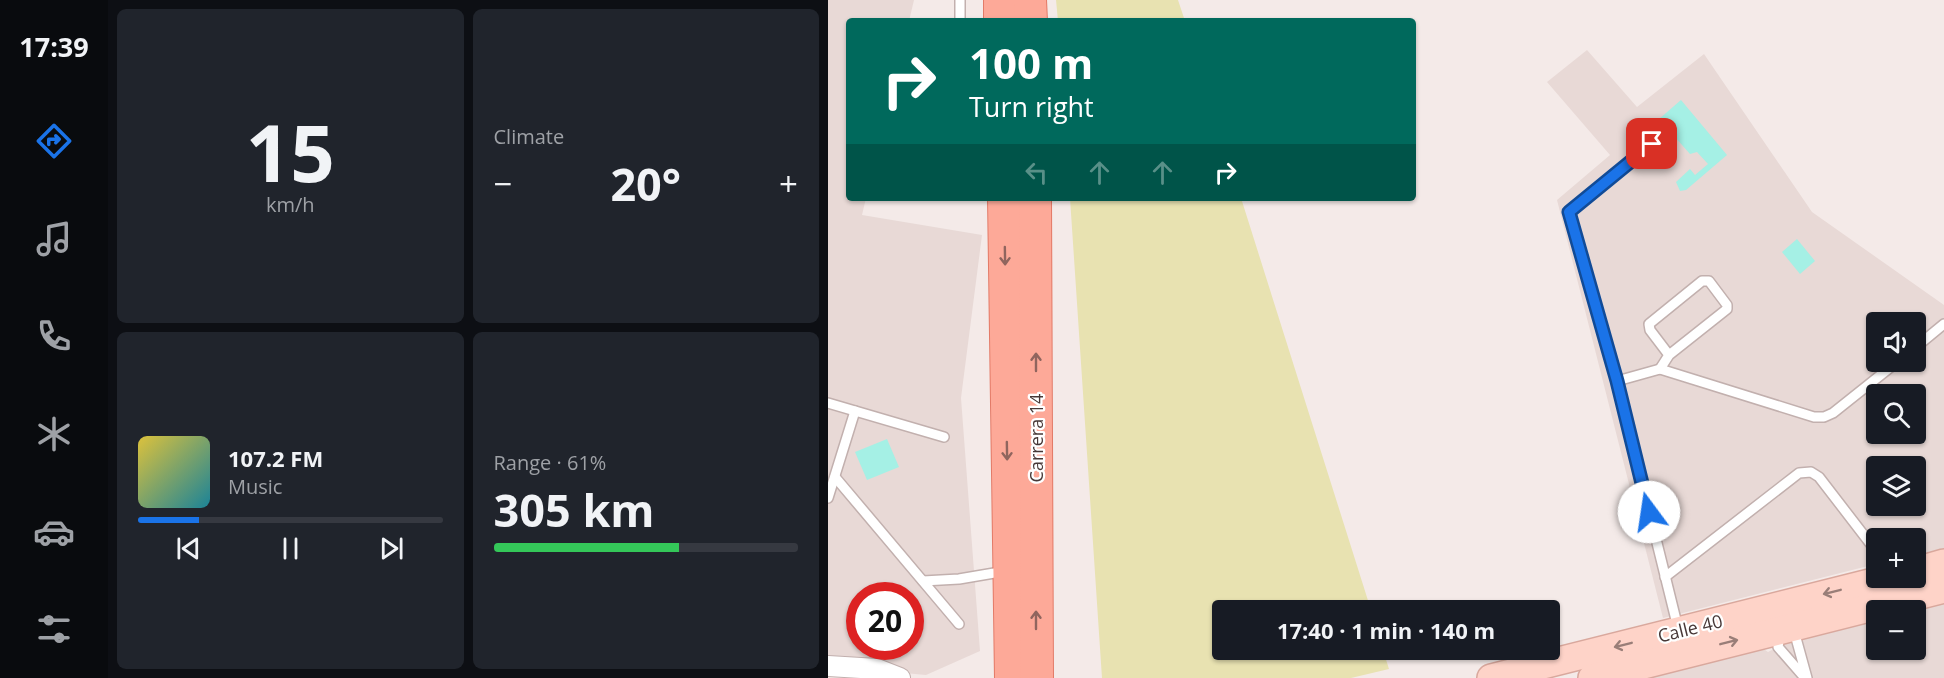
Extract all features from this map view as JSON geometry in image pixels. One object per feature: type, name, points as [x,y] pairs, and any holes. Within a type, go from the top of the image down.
[{"type":"main road","points":[[1000,0],[1000,18]]},
{"type":"main road","points":[[1030,0],[1031,18]]},
{"type":"main road","name":"Carrera 14","points":[[1004,201],[1011,678]]},
{"type":"main road","name":"Carrera 14","points":[[1035,201],[1037,678]]},
{"type":"main road","points":[[1926,568],[1944,564]]},
{"type":"main road","name":"Calle 40","points":[[1592,678],[1772,608],[1866,584]]},
{"type":"main road","name":"Calle 40","points":[[1772,608],[1944,589]]},
{"type":"main road","name":"Calle 40","points":[[1491,678],[1681,643]]},
{"type":"street","points":[[828,666],[877,669],[900,678]]},
{"type":"lane","points":[[960,0],[960,18]]},
{"type":"lane","points":[[1652,144],[1569,212],[1617,381],[1681,643]]},
{"type":"lane","points":[[1660,369],[1670,355],[1727,309],[1727,305],[1708,281],[1702,281],[1649,324],[1650,330],[1670,355]]},
{"type":"lane","points":[[1926,338],[1944,324]]},
{"type":"lane","points":[[1617,381],[1660,369],[1814,417],[1824,417],[1833,413],[1884,372]]},
{"type":"lane","points":[[828,403],[944,437]]},
{"type":"lane","points":[[828,498],[855,411]]},
{"type":"lane","points":[[1665,577],[1799,473],[1811,472],[1819,477],[1866,538]]},
{"type":"lane","points":[[835,477],[959,624]]},
{"type":"lane","points":[[923,581],[959,579],[1008,571]]},
{"type":"lane","points":[[1772,608],[1778,647],[1806,678]]},
{"type":"lane","points":[[1772,608],[1796,638],[1806,678]]},
{"type":"shaded area","points":[[828,0],[914,0],[910,18],[846,18],[846,201],[865,201],[862,215],[982,235],[961,398],[980,651],[926,675],[828,666]]},
{"type":"shaded area","points":[[1056,0],[1178,0],[1184,18],[1058,18]]},
{"type":"shaded area","points":[[1587,50],[1637,107],[1704,54],[1812,212],[1944,305],[1944,548],[1926,552],[1926,528],[1866,528],[1866,567],[1663,618],[1557,200],[1610,155],[1547,82]]},
{"type":"shaded area","points":[[1070,201],[1242,201],[1368,600],[1212,600],[1212,660],[1386,660],[1389,669],[1351,678],[1102,678]]},
{"type":"shaded area","points":[[1944,595],[1944,678],[1626,678],[1755,643],[1768,652],[1814,628],[1866,615],[1866,660],[1926,660],[1926,600],[1924,600]]},
{"type":"water","points":[[1681,100],[1727,155],[1686,190],[1680,191],[1676,182],[1690,169],[1695,175],[1708,164],[1697,152],[1690,154],[1659,119]]},
{"type":"water","points":[[1797,239],[1815,261],[1800,274],[1782,252]]},
{"type":"water","points":[[887,439],[899,467],[867,480],[855,452]]},
{"type":"route","points":[[1649,512],[1617,381],[1569,212],[1652,144]]}]
